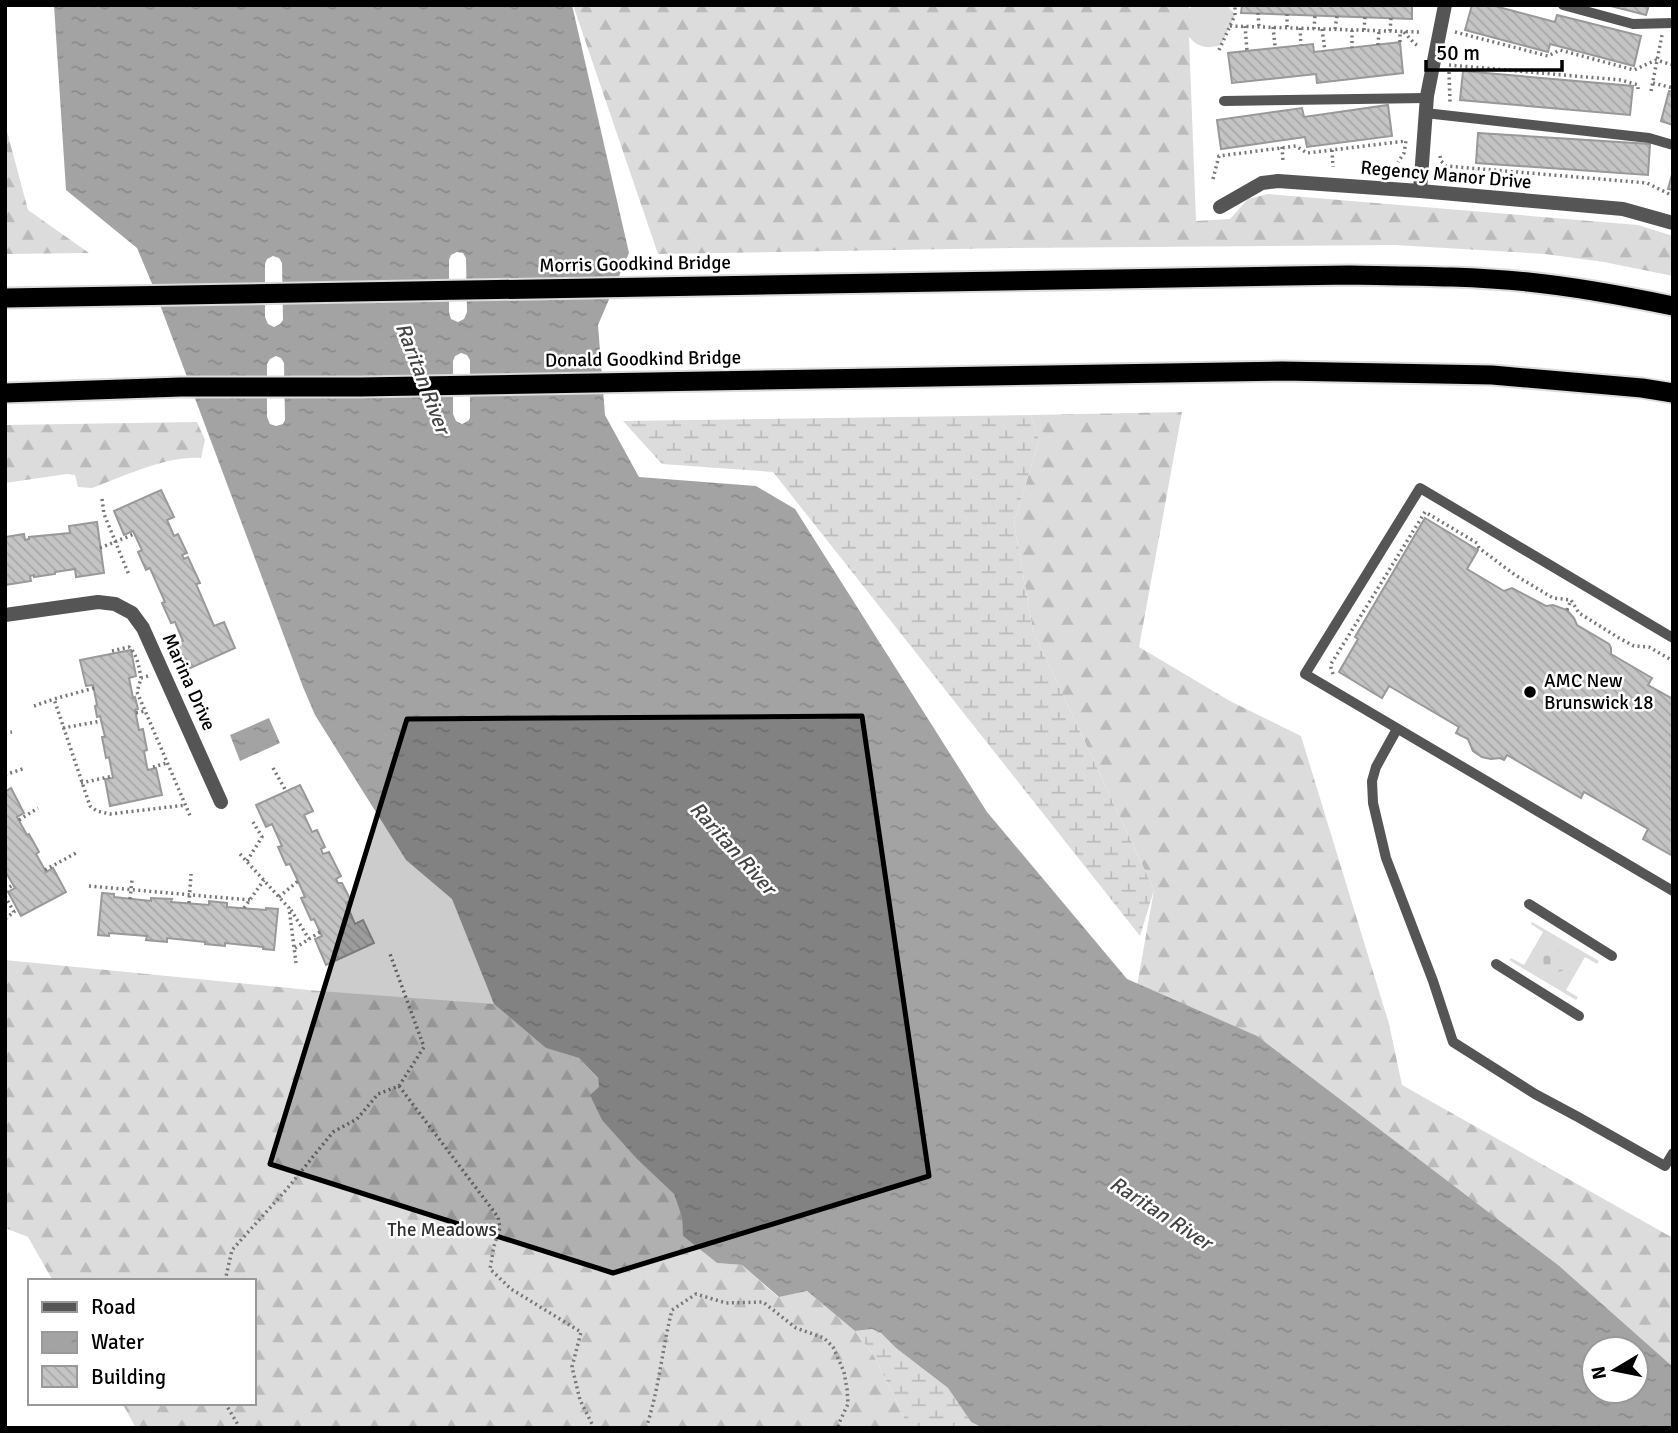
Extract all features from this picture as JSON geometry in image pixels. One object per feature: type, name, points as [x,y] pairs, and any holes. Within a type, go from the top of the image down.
[{"type":"highway","name":"Morris Goodkind Bridge","points":[[5,298],[1265,275],[1438,276],[1528,282],[1673,306]]},
{"type":"highway","name":"Donald Goodkind Bridge","points":[[5,393],[181,387],[1282,371],[1492,375],[1673,393]]},
{"type":"street","points":[[1420,191],[1426,106],[1445,5]]},
{"type":"street","name":"Regency Manor Drive","points":[[1220,207],[1262,183],[1278,181],[1623,209],[1673,223]]},
{"type":"street","name":"Marina Drive","points":[[5,615],[98,602],[115,604],[132,613],[143,628],[221,802]]},
{"type":"lane","points":[[1563,5],[1633,24],[1673,23]]},
{"type":"lane","points":[[1224,101],[1426,106],[1648,138],[1673,145]]},
{"type":"lane","points":[[1673,638],[1420,488],[1305,674],[1673,891]]},
{"type":"lane","points":[[1398,729],[1376,767],[1372,781],[1373,803],[1387,858],[1453,1042],[1535,1094],[1665,1166],[1673,1153]]},
{"type":"lane","points":[[1529,905],[1612,956]]},
{"type":"lane","points":[[1496,964],[1579,1016]]},
{"type":"path","points":[[1219,50],[1235,15],[1235,5]]},
{"type":"path","points":[[1258,13],[1259,27]]},
{"type":"path","points":[[1286,15],[1287,28]]},
{"type":"path","points":[[1314,29],[1315,15]]},
{"type":"path","points":[[1335,29],[1337,16]]},
{"type":"path","points":[[1364,30],[1365,17]]},
{"type":"path","points":[[1390,31],[1391,18]]},
{"type":"path","points":[[1230,26],[1419,32]]},
{"type":"path","points":[[1245,26],[1247,51]]},
{"type":"path","points":[[1273,27],[1275,46]]},
{"type":"path","points":[[1300,28],[1301,45]]},
{"type":"path","points":[[1322,29],[1325,51]]},
{"type":"path","points":[[1352,30],[1352,48]]},
{"type":"path","points":[[1378,45],[1379,31]]},
{"type":"path","points":[[1400,42],[1402,32]]},
{"type":"path","points":[[1402,32],[1419,46]]},
{"type":"path","points":[[1455,32],[1548,56],[1560,50],[1634,70],[1656,60],[1673,65]]},
{"type":"path","points":[[1651,91],[1662,33]]},
{"type":"path","points":[[1449,65],[1621,80],[1638,85],[1638,89]]},
{"type":"path","points":[[1653,83],[1673,88]]},
{"type":"path","points":[[1213,179],[1219,156],[1296,146],[1307,153],[1406,141],[1404,153],[1398,162]]},
{"type":"path","points":[[1282,148],[1283,161]]},
{"type":"path","points":[[1332,150],[1333,167]]},
{"type":"path","points":[[1439,151],[1441,161],[1446,166],[1647,183],[1673,196]]},
{"type":"path","points":[[102,499],[104,514],[130,575]]},
{"type":"path","points":[[1337,678],[1332,673],[1331,664],[1425,512],[1477,542],[1479,548],[1515,575],[1553,598],[1572,600]]},
{"type":"path","points":[[100,548],[134,534]]},
{"type":"path","points":[[1567,610],[1572,600]]},
{"type":"path","points":[[1572,600],[1579,613],[1619,638],[1634,646],[1649,647],[1673,661]]},
{"type":"path","points":[[112,650],[129,647],[132,649],[141,678],[136,692],[191,818]]},
{"type":"path","points":[[141,678],[151,675]]},
{"type":"path","points":[[34,706],[94,688]]},
{"type":"path","points":[[54,699],[90,806],[103,813],[186,805]]},
{"type":"path","points":[[136,713],[145,711]]},
{"type":"path","points":[[64,728],[101,720]]},
{"type":"path","points":[[5,733],[12,732]]},
{"type":"path","points":[[147,767],[153,765],[153,768],[167,763]]},
{"type":"path","points":[[5,775],[25,768]]},
{"type":"path","points":[[273,768],[286,792]]},
{"type":"path","points":[[81,783],[113,776]]},
{"type":"path","points":[[19,820],[38,808]]},
{"type":"path","points":[[247,861],[262,837],[253,822]]},
{"type":"path","points":[[45,870],[76,853]]},
{"type":"path","points":[[240,854],[289,908],[309,939]]},
{"type":"path","points":[[189,904],[191,874]]},
{"type":"path","points":[[130,899],[132,880]]},
{"type":"path","points":[[244,908],[264,880]]},
{"type":"path","points":[[279,897],[298,881]]},
{"type":"path","points":[[6,888],[13,886]]},
{"type":"path","points":[[89,886],[250,900]]},
{"type":"path","points":[[5,896],[14,912],[5,919]]},
{"type":"path","points":[[289,908],[296,963]]},
{"type":"path","points":[[295,948],[320,932]]},
{"type":"path","points":[[225,1279],[232,1250],[333,1132],[357,1119],[377,1094],[399,1086],[424,1047],[390,954]]},
{"type":"path","points":[[399,1086],[498,1217],[500,1228],[490,1269],[511,1289],[581,1332],[572,1367],[580,1400],[594,1428]]},
{"type":"path","points":[[646,1428],[655,1398],[672,1310],[696,1294],[726,1303],[763,1302],[796,1328],[824,1338],[833,1347],[844,1372],[847,1389],[848,1404],[838,1428]]},
{"type":"path","points":[[226,1405],[240,1428]]},
{"type":"highlighted area","points":[[862,716],[929,1176],[613,1273],[270,1164],[407,719]]},
{"type":"green space","points":[[573,5],[1189,5],[1196,221],[1230,219],[1248,199],[1268,194],[1638,225],[1673,236],[1673,276],[1604,262],[1545,254],[1395,245],[658,254]]},
{"type":"green space","points":[[1193,5],[1227,5],[1235,15],[1221,45],[1204,47],[1189,37],[1189,9]]},
{"type":"green space","points":[[5,124],[28,210],[89,253],[5,254]]},
{"type":"green space","points":[[1182,412],[1139,647],[1230,701],[1301,736],[1389,1024],[1402,1085],[1673,1238],[1673,1416],[1650,1400],[1650,1335],[1580,1335],[1580,1338],[1137,986],[1154,890],[1033,631],[1014,523],[1039,440],[1031,415]]},
{"type":"green space","points":[[1031,415],[1039,440],[1014,523],[1033,631],[1154,890],[1140,936],[773,472],[662,464],[623,421]]},
{"type":"green space","points":[[197,422],[205,440],[201,458],[160,463],[92,488],[78,487],[75,475],[67,474],[5,483],[5,425]]},
{"type":"green space","points":[[1532,922],[1599,961],[1597,964],[1585,957],[1566,990],[1578,997],[1576,1000],[1509,960],[1511,958],[1524,965],[1543,932],[1531,924]]},
{"type":"green space","points":[[1561,950],[1563,971],[1544,973],[1542,951]]},
{"type":"green space","name":"The Meadows","points":[[5,960],[319,991],[494,1004],[546,1048],[579,1058],[598,1079],[599,1087],[638,1160],[674,1194],[682,1217],[683,1236],[717,1263],[742,1265],[778,1297],[807,1291],[855,1331],[874,1356],[904,1416],[904,1428],[136,1428],[123,1405],[256,1405],[256,1279],[52,1279],[28,1237],[5,1228]]},
{"type":"green space","points":[[872,1329],[881,1333],[948,1388],[971,1422],[983,1428],[904,1428],[904,1416],[874,1356],[855,1331]]},
{"type":"water","name":"Raritan River","points":[[54,5],[572,5],[629,253],[598,325],[605,415],[639,477],[756,486],[795,509],[987,812],[1127,979],[1257,1036],[1558,1265],[1637,1335],[1580,1335],[1580,1405],[1650,1405],[1650,1347],[1673,1367],[1673,1428],[983,1428],[971,1422],[948,1388],[881,1333],[872,1329],[855,1331],[807,1291],[779,1297],[742,1265],[717,1263],[683,1236],[682,1217],[674,1194],[602,1120],[590,1095],[599,1087],[598,1078],[579,1058],[546,1048],[494,1004],[452,899],[406,860],[315,715],[137,248],[66,190]]},
{"type":"water","points":[[269,718],[280,743],[240,761],[230,735]]},
{"type":"pier","points":[[463,253],[466,258],[467,312],[464,319],[458,322],[451,319],[449,312],[449,260],[451,255]]},
{"type":"pier","points":[[273,256],[279,258],[282,263],[283,320],[274,327],[268,324],[265,317],[265,264],[267,259]]},
{"type":"pier","points":[[461,353],[467,355],[470,360],[470,418],[462,424],[456,421],[453,414],[453,361],[455,356]]},
{"type":"pier","points":[[276,356],[284,363],[285,420],[283,424],[276,426],[270,424],[267,417],[267,364]]},
{"type":"building","points":[[1242,5],[1412,5],[1412,19],[1241,13]]},
{"type":"building","points":[[1472,5],[1491,5],[1555,22],[1557,15],[1641,36],[1634,66],[1550,44],[1548,52],[1465,30]]},
{"type":"building","points":[[1607,5],[1649,5],[1646,15]]},
{"type":"building","points":[[1400,42],[1403,73],[1317,83],[1316,74],[1232,83],[1228,53],[1313,44],[1314,52]]},
{"type":"building","points":[[1463,71],[1633,86],[1630,115],[1460,100]]},
{"type":"building","points":[[1669,91],[1673,92],[1673,125],[1661,121]]},
{"type":"building","points":[[1388,105],[1392,136],[1307,147],[1305,137],[1221,149],[1217,120],[1302,108],[1304,117]]},
{"type":"building","points":[[1478,133],[1650,144],[1648,175],[1476,163]]},
{"type":"building","points":[[1673,171],[1673,190],[1668,189]]},
{"type":"building","points":[[161,490],[174,517],[167,520],[174,536],[178,534],[187,553],[182,555],[184,559],[188,557],[200,583],[196,584],[214,626],[224,622],[235,648],[186,670],[175,644],[183,641],[175,622],[171,623],[150,568],[146,570],[138,552],[142,550],[133,531],[124,535],[114,511]]},
{"type":"building","name":"AMC New Brunswick 18","points":[[1425,518],[1478,550],[1467,569],[1504,591],[1512,588],[1546,606],[1553,605],[1567,610],[1577,625],[1609,644],[1611,654],[1652,678],[1648,685],[1673,699],[1673,856],[1643,839],[1648,829],[1584,792],[1581,798],[1507,755],[1504,760],[1482,757],[1473,751],[1468,739],[1456,733],[1459,727],[1389,686],[1382,698],[1339,672],[1358,639],[1355,637]]},
{"type":"building","points":[[97,522],[104,573],[76,577],[75,569],[34,575],[30,576],[31,581],[5,585],[5,537],[24,534],[25,540],[29,537],[70,533],[69,526]]},
{"type":"building","points":[[131,650],[136,676],[129,678],[138,709],[135,710],[139,730],[143,729],[148,770],[156,768],[162,795],[110,806],[105,779],[113,778],[109,757],[106,758],[102,737],[105,737],[100,716],[97,717],[93,685],[86,686],[80,660]]},
{"type":"building","points":[[300,785],[313,811],[304,815],[312,832],[317,830],[325,847],[321,849],[323,854],[329,852],[341,876],[336,879],[338,883],[342,883],[351,901],[346,903],[355,924],[363,920],[374,943],[326,965],[315,939],[322,936],[301,898],[305,897],[290,864],[286,865],[278,847],[282,846],[272,824],[266,827],[256,805]]},
{"type":"building","points":[[11,788],[24,813],[17,817],[39,852],[36,854],[46,872],[53,868],[66,892],[21,916],[8,892],[15,888],[5,871],[5,792]]},
{"type":"building","points":[[102,893],[151,901],[151,898],[172,899],[171,902],[209,905],[209,901],[227,903],[227,907],[278,909],[274,950],[167,938],[167,942],[146,940],[147,936],[109,933],[109,936],[98,935]]},
{"type":"place","name":"AMC New Brunswick 18","points":[[1530,692]]}]
